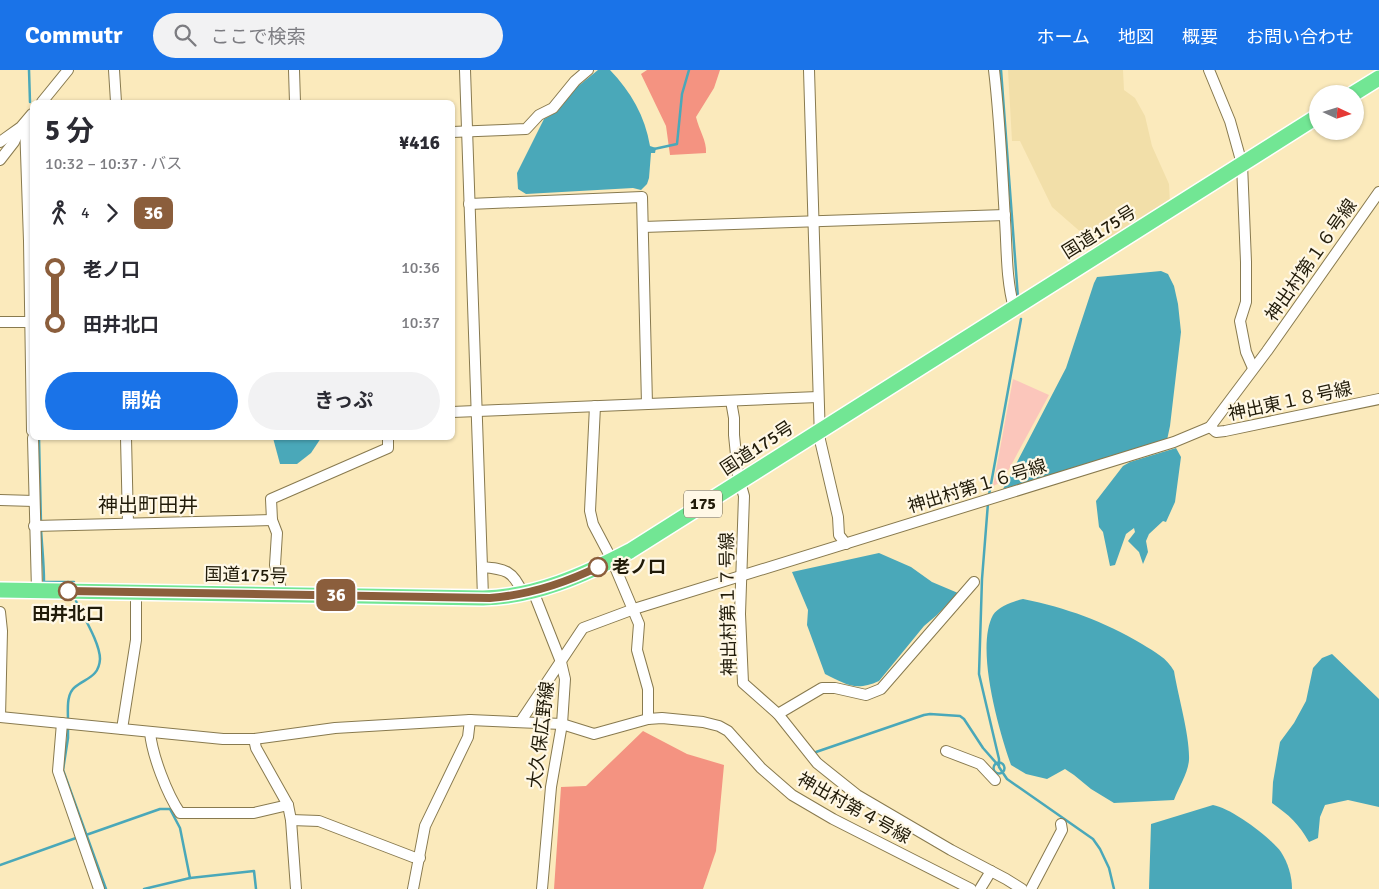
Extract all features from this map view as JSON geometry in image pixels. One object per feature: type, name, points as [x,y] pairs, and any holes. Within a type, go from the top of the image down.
[{"type":"highway","points":[[1364,87],[1379,78]]},
{"type":"highway","name":"国道175号","points":[[0,590],[482,598],[528,592],[585,574],[612,560],[740,483],[820,430],[1309,122]]},
{"type":"street","points":[[44,100],[68,70]]},
{"type":"street","points":[[114,70],[116,100]]},
{"type":"street","points":[[294,70],[295,100]]},
{"type":"street","points":[[465,70],[482,598]]},
{"type":"street","points":[[455,132],[526,129],[539,114],[553,108],[575,81],[588,70]]},
{"type":"street","points":[[809,70],[820,440],[838,517],[839,535],[846,544]]},
{"type":"street","points":[[994,70],[1000,133],[1008,268],[1014,308]]},
{"type":"street","points":[[1213,71],[1230,120],[1242,164],[1246,302],[1240,321],[1246,352],[1254,368]]},
{"type":"street","points":[[0,160],[30,116]]},
{"type":"street","points":[[0,142],[23,125]]},
{"type":"street","points":[[23,125],[30,282]]},
{"type":"street","name":"神出村第１６号線","points":[[521,721],[583,628],[634,609],[1174,442],[1210,427],[1379,192]]},
{"type":"street","points":[[469,204],[642,197],[647,404]]},
{"type":"street","points":[[643,227],[1005,215]]},
{"type":"street","points":[[0,322],[30,322]]},
{"type":"street","points":[[455,412],[818,397]]},
{"type":"street","name":"神出東１８号線","points":[[1210,427],[1216,432],[1225,431],[1379,399]]},
{"type":"street","name":"神出村第１７号線","points":[[731,401],[740,483],[744,496],[740,614],[743,683],[778,714],[817,762],[857,795],[950,850],[1022,889]]},
{"type":"street","points":[[595,406],[590,511],[593,524],[612,560],[639,624],[637,650],[648,689],[648,719]]},
{"type":"street","points":[[33,440],[37,590]]},
{"type":"street","points":[[126,440],[128,523]]},
{"type":"street","points":[[282,594],[274,565],[277,533],[272,520],[271,499],[388,448],[388,440]]},
{"type":"street","points":[[0,500],[34,501]]},
{"type":"street","points":[[34,526],[272,520]]},
{"type":"street","name":"大久保広野線","points":[[482,567],[504,569],[528,592],[561,662],[565,679],[562,724],[550,787],[542,889]]},
{"type":"street","points":[[778,714],[822,688],[835,688],[866,695],[881,689],[974,582]]},
{"type":"street","points":[[122,728],[136,640],[136,593]]},
{"type":"street","points":[[0,612],[2,631],[0,716]]},
{"type":"street","name":"神出村第４号線","points":[[0,716],[222,739],[254,739],[335,728],[470,720],[562,724],[594,734],[648,719],[662,718],[704,722],[719,726],[728,731],[761,768],[792,795],[833,819],[972,889]]},
{"type":"street","points":[[413,889],[425,826],[468,737],[470,720]]},
{"type":"street","points":[[62,723],[58,771],[99,889]]},
{"type":"street","points":[[150,732],[151,745],[172,802],[180,814],[254,813],[288,805]]},
{"type":"street","points":[[254,739],[256,748],[288,805],[291,820],[296,889]]},
{"type":"street","points":[[946,751],[980,764],[995,780]]},
{"type":"street","points":[[291,820],[319,821],[420,858]]},
{"type":"street","points":[[1031,889],[1062,830],[1061,824]]},
{"type":"street","points":[[980,889],[991,871]]},
{"type":"shaded area","points":[[647,70],[720,70],[714,88],[696,117],[704,140],[706,153],[670,155],[666,126],[641,74]]},
{"type":"shaded area","points":[[1008,70],[1123,70],[1124,90],[1135,98],[1145,116],[1152,146],[1169,184],[1170,204],[1099,248],[1052,207],[1020,141],[1012,141]]},
{"type":"shaded area","points":[[1013,379],[1049,395],[1002,482],[993,486]]},
{"type":"shaded area","points":[[643,731],[687,754],[724,765],[716,851],[703,889],[554,889],[561,787],[586,786]]},
{"type":"water","points":[[598,70],[610,70],[631,96],[645,125],[650,146],[656,148],[655,153],[651,153],[647,184],[641,190],[633,188],[526,194],[518,189],[517,173],[544,119],[557,112],[577,87]]},
{"type":"water","points":[[1161,271],[1168,274],[1174,286],[1181,332],[1167,440],[1003,489],[1066,368],[1097,277]]},
{"type":"water","points":[[274,440],[320,440],[311,453],[297,464],[280,464]]},
{"type":"water","points":[[1176,448],[1181,457],[1175,502],[1166,522],[1163,521],[1149,534],[1146,541],[1148,552],[1143,564],[1139,552],[1128,541],[1135,532],[1134,528],[1126,534],[1115,565],[1110,566],[1103,532],[1099,527],[1096,501],[1123,466],[1130,462]]},
{"type":"water","points":[[879,553],[911,567],[932,582],[958,593],[924,626],[879,681],[863,686],[851,685],[825,674],[807,625],[808,610],[792,572]]},
{"type":"water","points":[[1023,599],[1070,611],[1099,622],[1156,653],[1171,666],[1174,671],[1189,750],[1187,770],[1174,800],[1114,803],[1091,789],[1065,769],[1047,779],[1026,774],[1011,765],[995,711],[991,690],[987,648],[988,630],[995,612],[1002,607]]},
{"type":"water","points":[[1332,654],[1379,699],[1379,807],[1348,800],[1325,805],[1320,817],[1318,838],[1309,842],[1293,820],[1272,803],[1273,782],[1280,742],[1294,723],[1306,701],[1313,668],[1322,658]]},
{"type":"water","points":[[1213,805],[1240,817],[1276,846],[1288,865],[1292,889],[1149,889],[1151,824]]},
{"type":"waterway","points":[[29,70],[30,102]]},
{"type":"waterway","points":[[654,149],[677,144],[682,94],[689,70]]},
{"type":"waterway","points":[[1001,70],[1018,298]]},
{"type":"waterway","points":[[989,495],[1021,319]]},
{"type":"waterway","points":[[39,440],[41,524]]},
{"type":"waterway","points":[[988,503],[982,579],[979,674],[999,759],[999,767],[1007,779],[1093,839],[1109,868],[1114,889]]},
{"type":"waterway","points":[[41,529],[44,582],[74,582]]},
{"type":"waterway","points":[[68,720],[68,702],[72,690],[95,673],[100,659],[97,645],[76,601]]},
{"type":"waterway","points":[[816,752],[924,715],[960,716],[998,765]]},
{"type":"waterway","points":[[68,726],[63,770],[106,889]]},
{"type":"waterway","points":[[999,762],[1005,768],[999,774],[993,768],[999,762]]},
{"type":"waterway","points":[[86,835],[160,809],[170,809],[180,828],[190,878]]},
{"type":"waterway","points":[[0,865],[76,838]]},
{"type":"waterway","points":[[144,889],[190,878],[254,871],[256,889]]},
{"type":"bus line","name":"36","points":[[68,591],[490,598],[523,594],[585,574],[598,567]]},
{"type":"place","name":"老ノ口","points":[[598,567]]},
{"type":"place","name":"田井北口","points":[[68,591]]},
{"type":"district","name":"神出町田井","points":[[148,505]]}]
